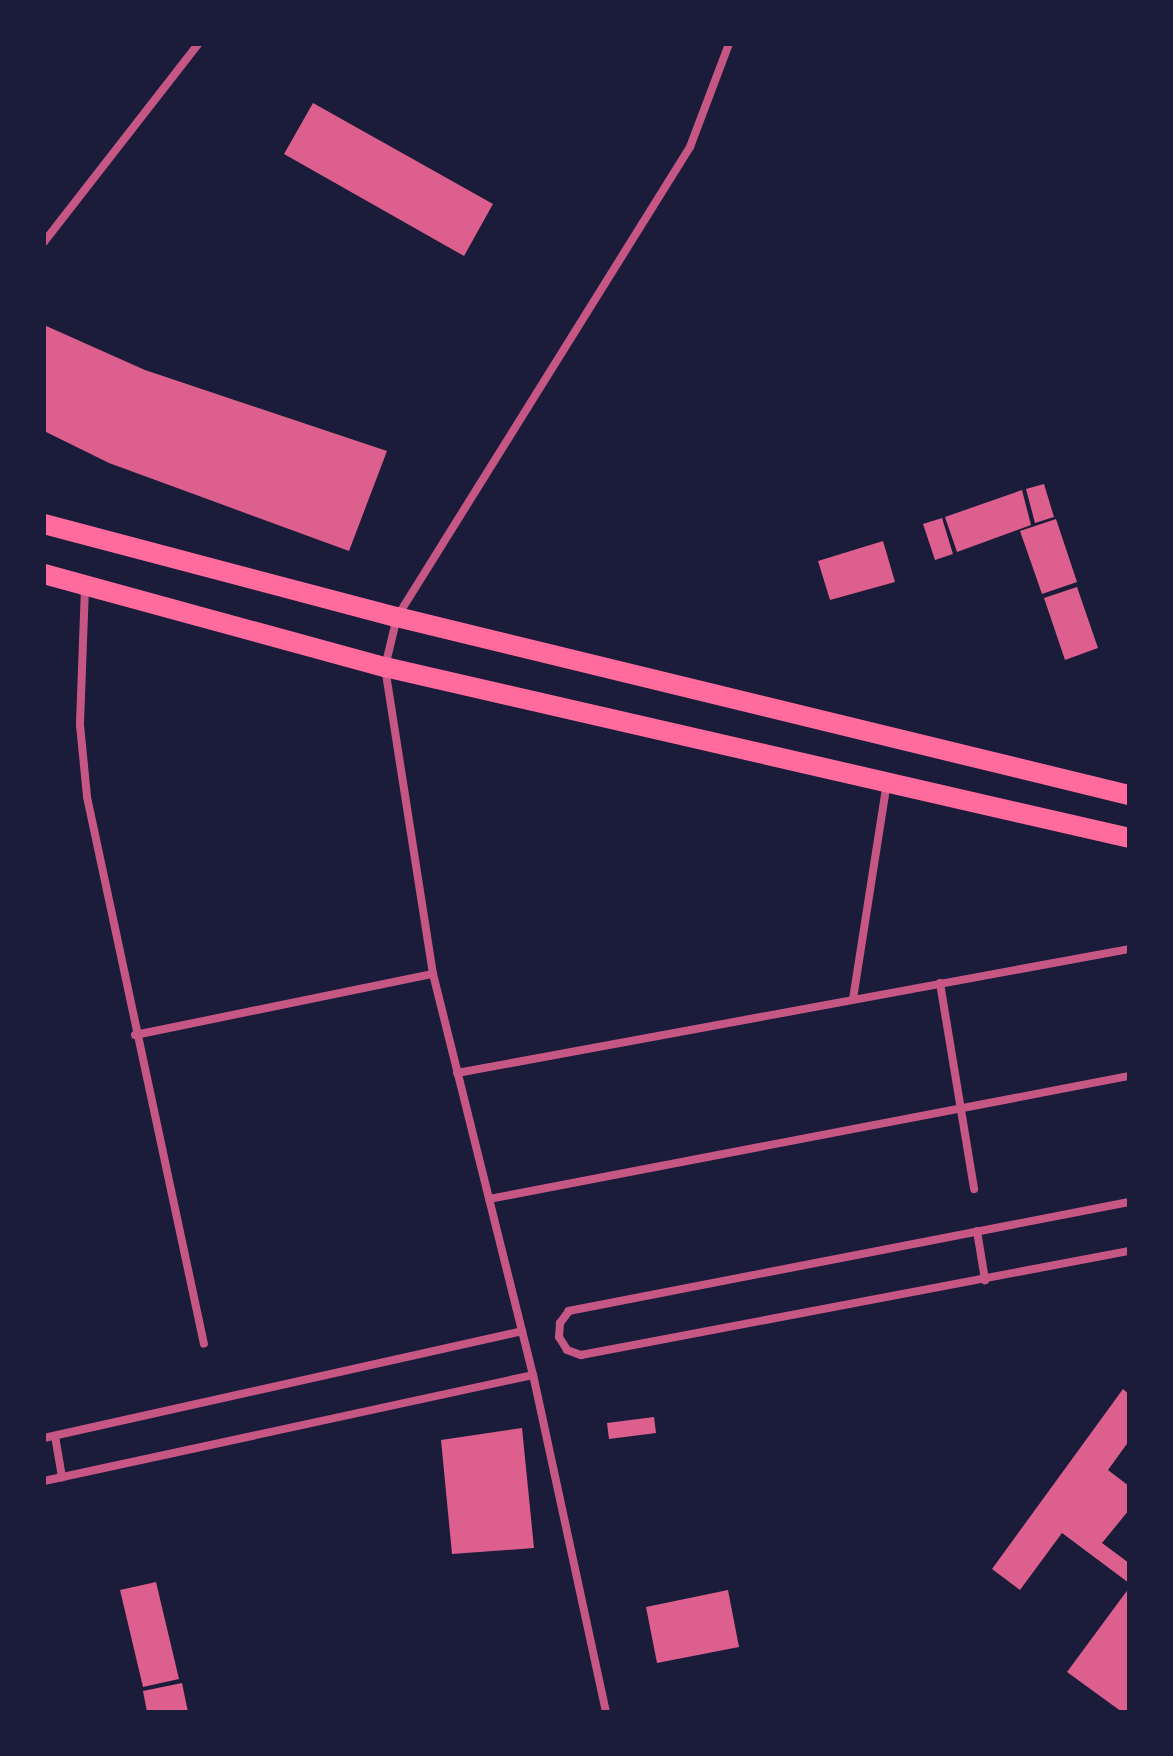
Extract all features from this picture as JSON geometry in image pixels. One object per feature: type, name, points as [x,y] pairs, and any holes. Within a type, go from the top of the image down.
[{"type":"highway","points":[[44,524],[397,617],[1129,795]]},
{"type":"highway","points":[[44,574],[385,667],[888,778],[1129,838]]},
{"type":"street","points":[[44,242],[198,44]]},
{"type":"street","points":[[606,1712],[533,1375],[433,974],[385,667],[397,617],[690,147],[729,44]]},
{"type":"street","points":[[85,587],[84,773],[135,1035],[204,1344]]},
{"type":"street","points":[[853,999],[888,778]]},
{"type":"street","points":[[457,1073],[1129,949]]},
{"type":"street","points":[[135,1035],[433,974]]},
{"type":"street","points":[[940,983],[974,1189]]},
{"type":"street","points":[[489,1199],[961,1112],[1129,1076]]},
{"type":"street","points":[[1129,1202],[569,1311],[560,1323],[559,1337],[567,1350],[581,1355],[1129,1251]]},
{"type":"street","points":[[977,1231],[985,1280]]},
{"type":"street","points":[[44,1438],[522,1331]]},
{"type":"street","points":[[44,1481],[533,1375]]},
{"type":"street","points":[[55,1436],[62,1477]]},
{"type":"building","points":[[313,103],[493,204],[464,256],[284,154]]},
{"type":"building","points":[[44,325],[145,370],[387,451],[349,551],[109,463],[44,431]]},
{"type":"building","points":[[1044,484],[1054,517],[1035,523],[1026,489]]},
{"type":"building","points":[[1022,490],[1031,525],[957,552],[945,517]]},
{"type":"building","points":[[942,518],[953,554],[935,560],[923,524]]},
{"type":"building","points":[[1056,519],[1077,582],[1042,594],[1020,531]]},
{"type":"building","points":[[883,541],[895,582],[830,600],[818,561]]},
{"type":"building","points":[[1077,587],[1098,648],[1065,660],[1044,598]]},
{"type":"building","points":[[1123,1389],[1129,1394],[1129,1441],[1108,1470],[1129,1486],[1129,1510],[1102,1543],[1129,1563],[1129,1583],[1062,1533],[1020,1590],[992,1569]]},
{"type":"building","points":[[654,1417],[656,1433],[609,1439],[607,1423]]},
{"type":"building","points":[[522,1428],[534,1548],[452,1554],[441,1440]]},
{"type":"building","points":[[156,1582],[179,1679],[143,1687],[120,1590]]},
{"type":"building","points":[[1129,1588],[1129,1712],[1122,1712],[1067,1672]]},
{"type":"building","points":[[728,1590],[739,1647],[657,1663],[646,1607]]},
{"type":"building","points":[[182,1683],[188,1712],[147,1712],[143,1691]]}]
